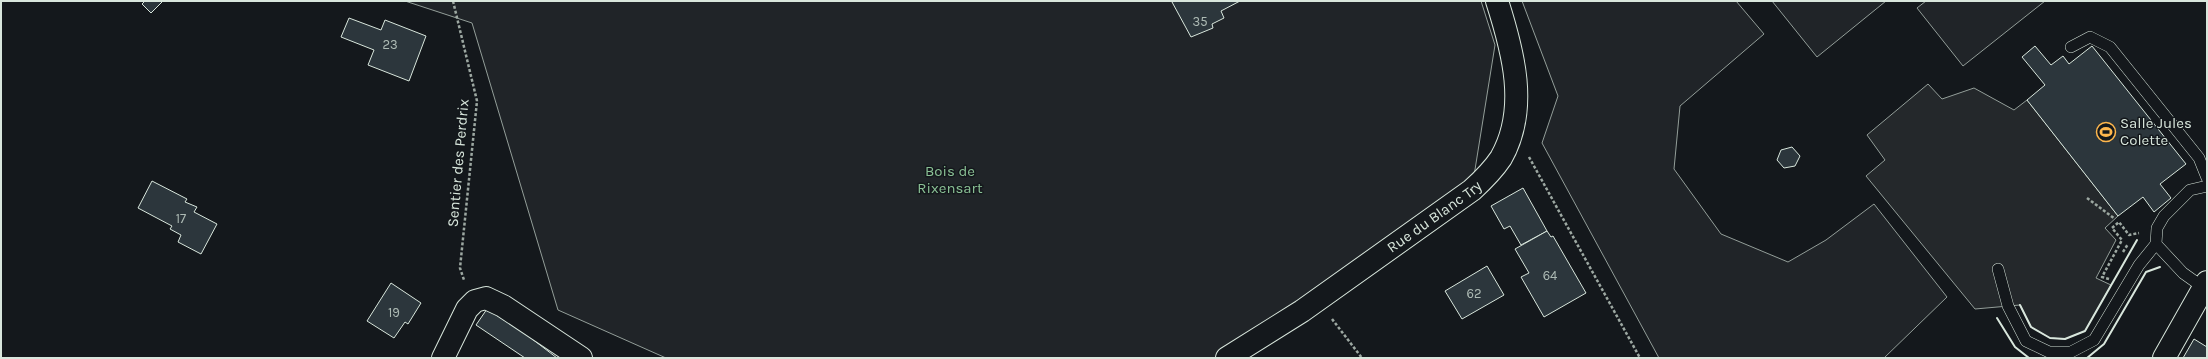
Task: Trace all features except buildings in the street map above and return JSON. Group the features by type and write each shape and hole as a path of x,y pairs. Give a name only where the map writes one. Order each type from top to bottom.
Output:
{"street":[{"name":"Rue du Blanc Try","path":"1227,358 1317,300 1472,190 1492,171 1501,158 1515,126 1517,95 1510,50 1497,1"},
{"path":"2164,358 2205,285"},
{"path":"443,358 467,309 472,303 481,298 490,299 532,325 580,358"}],"lane":[{"path":"2071,47 2090,37 2110,47 2200,158 2207,178"},
{"path":"1998,269 2008,306 2026,341 2049,352 2071,352 2094,340 2139,265 2156,244 2157,228 2164,216 2190,190 2207,186"},
{"path":"2156,244 2183,273 2205,285"}],"path":[{"name":"Sentier des Perdrix","path":"453,1 477,101 460,268 472,303"},
{"path":"1527,150 1528,156 1640,358"},
{"path":"2087,198 2115,219"},
{"path":"2111,274 2108,280 2102,276 2122,240 2112,228 2119,222 2129,235 2157,228"},
{"path":"2121,256 2128,244"},
{"path":"1317,300 1362,358"}],"green space":[{"name":"Bois de Rixensart","path":"405,1 1481,1 1495,45 1473,182 1224,358 666,358 558,310 472,23"},
{"path":"1522,1 1736,1 1764,34 1680,106 1674,169 1721,234 1788,262 1826,240 1874,204 1947,297 1884,358 1659,358 1542,143 1558,96"},
{"path":"1772,1 1886,1 1817,57"},
{"path":"1926,1 2045,1 1963,66 1917,8"}],"shaded area":[{"path":"1928,84 1942,99 1974,88 2014,110 2027,100 2118,216 2105,228 2116,240 2096,278 2111,285 2085,331 2065,339 2050,338 2031,327 2020,305 1975,309 1866,176 1885,160 1867,135"}],"wall":[{"path":"2020,305 2031,327 2050,338 2065,339 2085,331 2137,240"},
{"path":"2087,358 2104,344 2146,272 2160,267"},
{"path":"1997,318 2015,347 2029,358"}],"place":[{"name":"Salle Jules Colette","path":"2106,132"}]}
